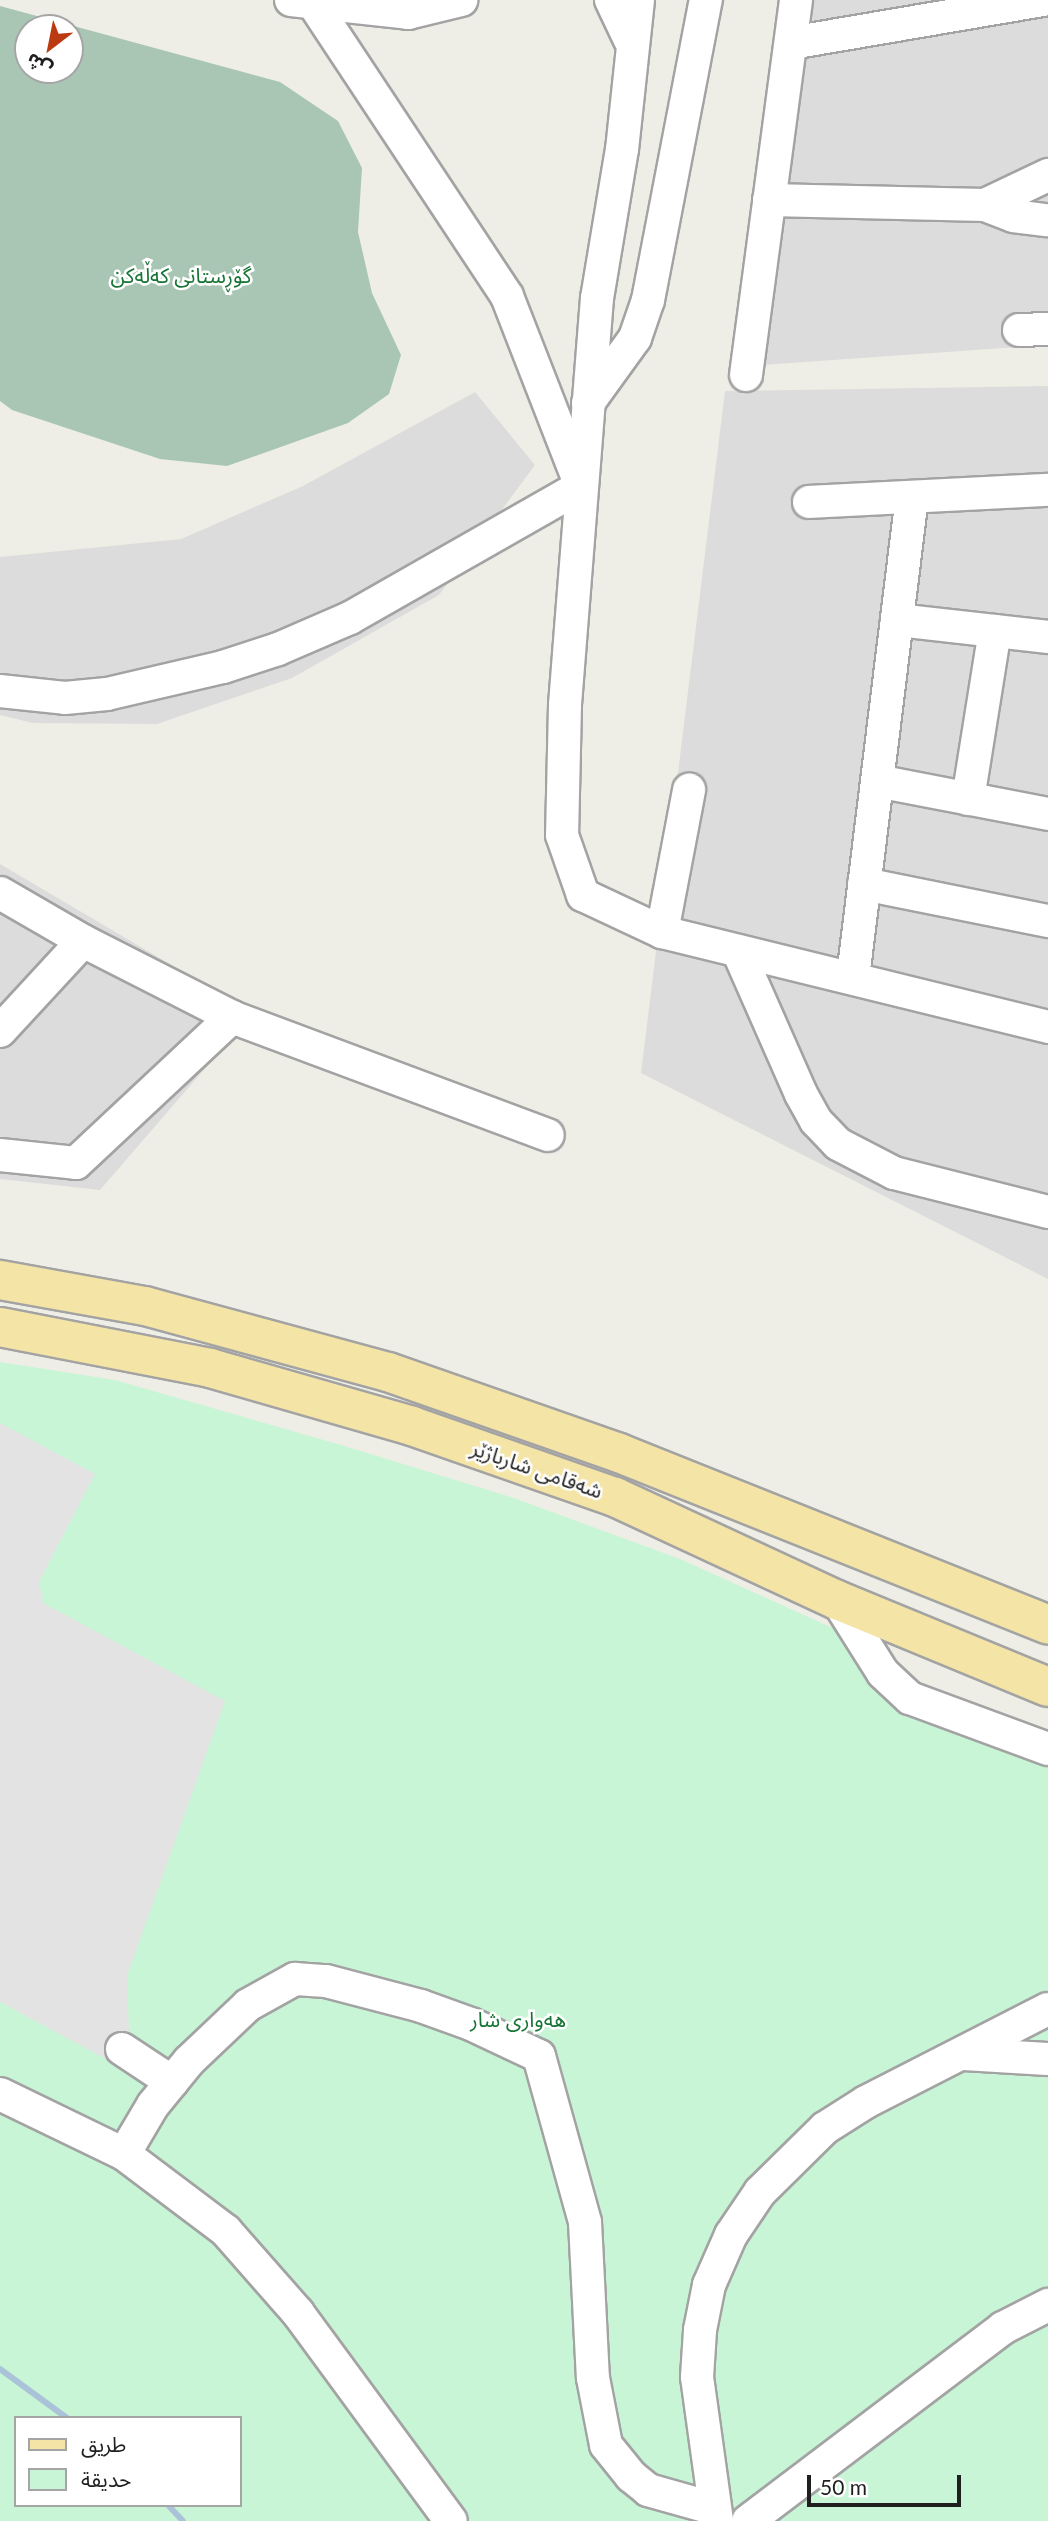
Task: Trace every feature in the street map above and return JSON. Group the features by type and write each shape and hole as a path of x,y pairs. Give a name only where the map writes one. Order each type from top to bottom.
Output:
{"main road":[{"name":"شەقامی شارباژێر","path":"0,1280 145,1306 388,1372 619,1453 1048,1625"},
{"name":"شەقامی شارباژێر","path":"0,1327 210,1368 448,1438 615,1497 837,1600 1048,1687"},
{"path":"448,1438 461,1397"}],"street":[{"path":"302,1 408,13 461,0"},
{"path":"611,0 630,40"},
{"path":"638,0 630,40 622,149 597,298 565,705 562,835 583,895 662,932 853,976 1048,1027 1048,1021"},
{"path":"588,404 614,373 635,338 648,300 708,0 729,0"},
{"path":"746,375 796,0"},
{"path":"791,43 974,7 1042,0"},
{"path":"302,1 507,296 581,486"},
{"path":"769,200 985,205 1038,219 1037,180 985,205"},
{"path":"0,691 65,698 107,694 223,667 278,649 350,618 581,486"},
{"path":"809,502 1048,490"},
{"path":"853,976 912,498"},
{"path":"897,620 1048,637"},
{"path":"968,799 995,631"},
{"path":"877,781 1048,814"},
{"path":"662,932 689,790"},
{"path":"864,884 1048,921"},
{"path":"0,892 83,941 232,1017 548,1135"},
{"path":"0,1031 83,941"},
{"path":"738,951 801,1094 816,1121 838,1144 894,1173 1048,1212"},
{"path":"0,1155 76,1163 232,1017"},
{"path":"837,1600 883,1673 911,1698 1048,1749"},
{"path":"124,2154 138,2127 172,2082 248,2005 295,1979 326,1981 421,2006 471,2024 539,2056 585,2222 593,2378 607,2445 631,2476 648,2490 714,2515 697,2377 699,2330 709,2285 731,2235 760,2192 824,2128 1048,2008"},
{"path":"122,2049 172,2082"},
{"path":"961,2054 1048,2059"},
{"path":"0,2094 124,2154 199,2207 271,2280 451,2521"},
{"path":"748,2521 1003,2329 1048,2305"}],"shaded area":[{"path":"809,0 1048,0 1048,345 732,367"},
{"path":"1048,386 1048,1279 641,1073 725,391"},
{"path":"475,392 535,465 439,595 292,678 157,724 33,723 0,715 0,557 181,539 303,486"},
{"path":"0,864 253,1013 100,1190 0,1179"},
{"path":"0,1423 95,1474 39,1582 43,1603 225,1701 127,1976 129,2032 115,2064 0,2002"}],"green space":[{"name":"گۆڕستانی کەڵەکن","path":"0,6 29,14 14,14 14,84 84,84 84,29 280,82 338,121 362,168 358,232 372,293 401,355 389,394 348,423 227,466 160,459 12,410 0,401"},
{"name":"هەواری شار","path":"0,1362 115,1380 341,1445 511,1497 680,1559 835,1629 868,1679 887,1698 1048,1761 1048,2521 0,2521"}],"waterway":[{"path":"0,2369 64,2416"},
{"path":"170,2507 183,2521"}]}
